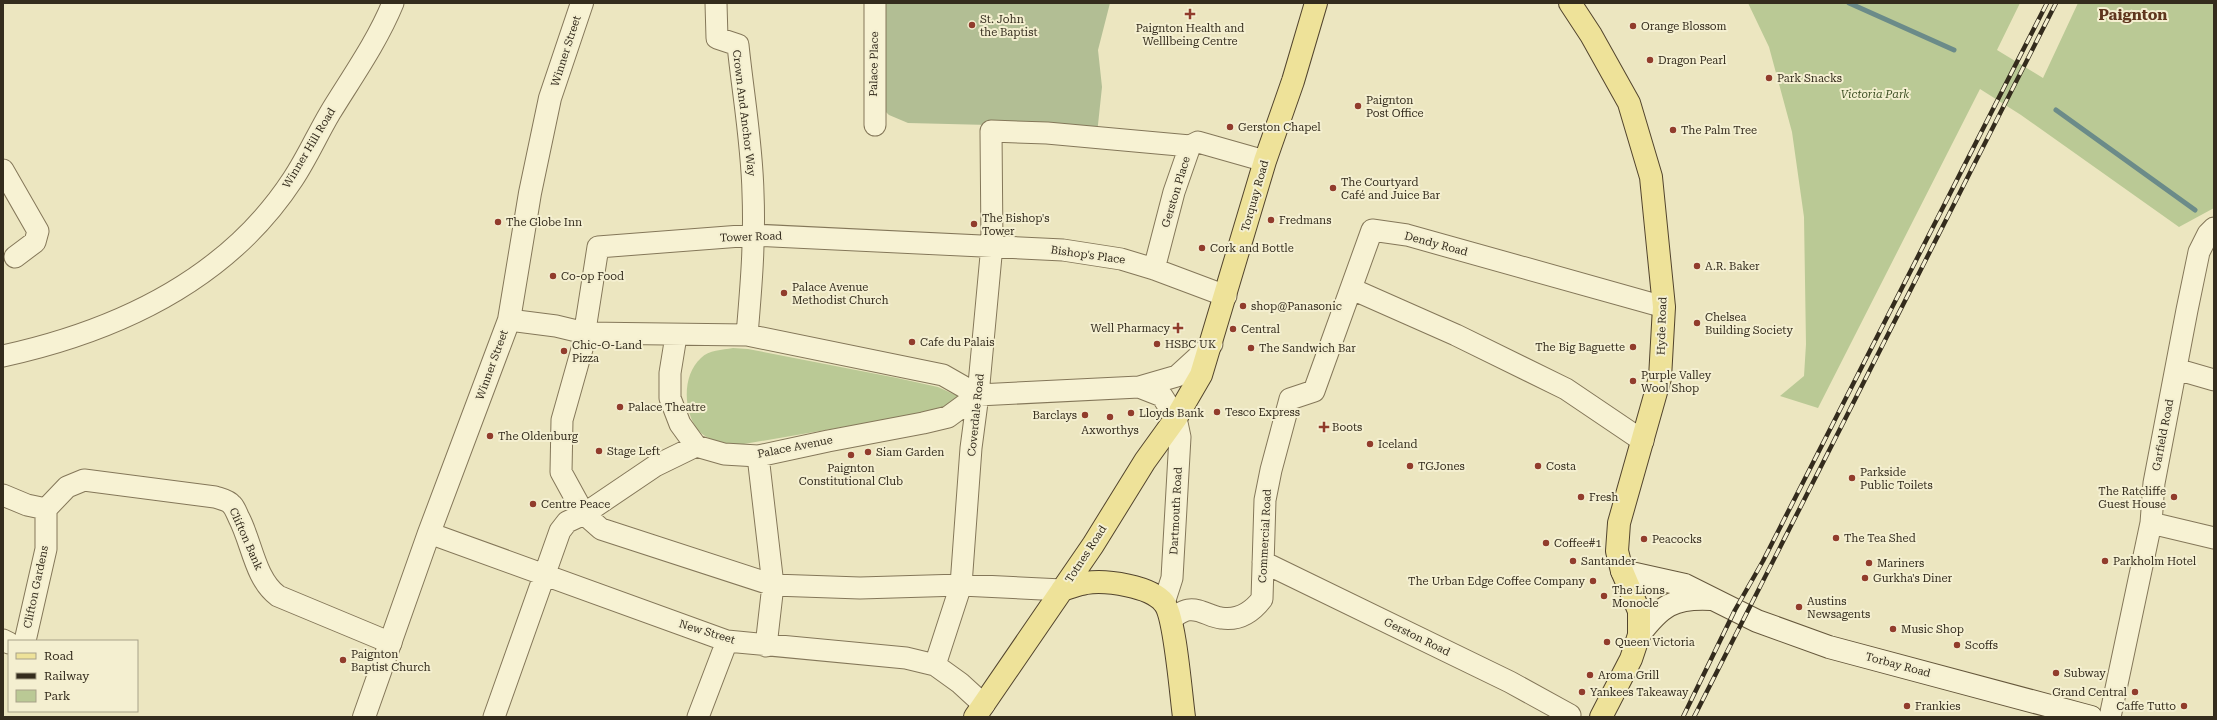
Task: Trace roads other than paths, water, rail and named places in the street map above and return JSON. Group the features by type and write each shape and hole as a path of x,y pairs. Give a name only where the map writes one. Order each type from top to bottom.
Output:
{"main road":[{"name":"Torquay Road","path":"1194,389 1212,344 1265,161 1293,81 1316,3"},
{"name":"Hyde Road","path":"1570,3 1591,35 1629,103 1652,177 1664,307 1660,378 1619,523 1617,551 1622,571 1639,611 1639,635 1631,659 1601,717"},
{"name":"Totnes Road","path":"980,711 1093,545 1145,461 1176,418 1194,389"},
{"path":"1093,545 1092,558 1097,568 1110,583"},
{"path":"1062,590 1086,583 1110,583 1139,588 1153,594 1168,610"},
{"name":"Dartmouth Road","path":"1168,610 1184,717"}],"street":[{"name":"Winner Hill Road","path":"3,356 33,350 124,318 186,285 210,269 251,231 293,179 369,49 393,3"},
{"name":"Winner Street","path":"367,716 429,533 509,320 530,192 550,98 582,3"},
{"name":"Crown And Anchor Way","path":"716,3 717,38 738,45 748,135 753,191 754,235 747,336"},
{"name":"Palace Place","path":"875,3 875,124"},
{"name":"Coverdale Road","path":"935,665 961,585 971,448 978,395 992,245 991,131 1047,133 1190,146"},
{"name":"Gerston Place","path":"1154,268 1174,192 1190,146 1198,142 1265,161"},
{"path":"3,170 38,231 35,242 15,257"},
{"name":"Garfield Road","path":"2110,717 2150,522 2154,483 2199,252 2208,234 2214,228"},
{"name":"Dendy Road","path":"1314,391 1372,230 1407,235 1664,307"},
{"name":"Tower Road","path":"585,333 598,248 754,235 992,245"},
{"name":"Bishop's Place","path":"992,245 1078,252 1121,259 1154,268 1226,296"},
{"path":"1352,289 1456,335 1566,389 1643,441"},
{"path":"509,320 556,326 585,333 676,336 747,336 943,375 978,395 1139,387 1177,376 1212,344"},
{"path":"585,333 562,420 561,472 584,514 601,529 773,584 860,588 961,585 1062,590"},
{"path":"494,717 543,575 560,531 567,522 584,514 655,466 696,446 680,424 670,398 670,374 676,336"},
{"path":"2176,369 2214,380"},
{"path":"1139,387 1162,396 1176,418"},
{"name":"Commercial Road","path":"1168,610 1204,611 1221,618 1239,617 1252,611 1262,599 1265,500 1271,470 1290,399 1314,391"},
{"name":"Palace Avenue","path":"696,446 724,454 758,456 948,417 978,395"},
{"name":"Dartmouth Road","path":"1168,610 1172,578 1180,437 1176,418"},
{"path":"758,456 773,584 766,646"},
{"name":"Clifton Bank","path":"46,509 67,487 84,480 215,497 226,501 232,505 241,522 264,580 271,590 278,596 391,643"},
{"path":"3,495 27,505 46,509"},
{"name":"Clifton Gardens","path":"25,640 46,549 46,509"},
{"path":"2150,522 2214,538"},
{"name":"New Street","path":"429,533 727,641 766,646 906,658 935,665 960,683 980,711"},
{"name":"Gerston Road","path":"1263,562 1510,682 1570,715"},
{"name":"Torbay Road","path":"1622,571 1685,585 1773,628 1829,647 2090,717"},
{"name":"Torbay Road","path":"1639,635 1653,617 1669,604 1685,600 1711,599"},
{"path":"698,717 727,641"}],"waterway":[{"path":"1849,3 1954,50"},
{"path":"2056,110 2195,210"}],"railway":[{"path":"1683,717 1735,610 1763,561 2047,3"},
{"path":"1694,717 2056,3"}],"place":[{"name":"Paignton Health and Welllbeing Centre","path":"1190,14"},
{"name":"St. John the Baptist","path":"972,25"},
{"name":"Orange Blossom","path":"1633,26"},
{"name":"Dragon Pearl","path":"1650,60"},
{"name":"Park Snacks","path":"1769,78"},
{"name":"Paignton Post Office","path":"1358,106"},
{"name":"Gerston Chapel","path":"1230,127"},
{"name":"The Palm Tree","path":"1673,130"},
{"name":"The Courtyard Café and Juice Bar","path":"1333,188"},
{"name":"Fredmans","path":"1271,220"},
{"name":"The Globe Inn","path":"498,222"},
{"name":"The Bishop's Tower","path":"974,224"},
{"name":"Cork and Bottle","path":"1202,248"},
{"name":"A.R. Baker","path":"1697,266"},
{"name":"Co-op Food","path":"553,276"},
{"name":"Palace Avenue Methodist Church","path":"784,293"},
{"name":"shop@Panasonic","path":"1243,306"},
{"name":"Chelsea Building Society","path":"1697,323"},
{"name":"Well Pharmacy","path":"1178,328"},
{"name":"Central","path":"1233,329"},
{"name":"Cafe du Palais","path":"912,342"},
{"name":"HSBC UK","path":"1157,344"},
{"name":"The Big Baguette","path":"1633,347"},
{"name":"The Sandwich Bar","path":"1251,348"},
{"name":"Chic-O-Land Pizza","path":"564,351"},
{"name":"Purple Valley Wool Shop","path":"1633,381"},
{"name":"Palace Theatre","path":"620,407"},
{"name":"Tesco Express","path":"1217,412"},
{"name":"Lloyds Bank","path":"1131,413"},
{"name":"Barclays","path":"1085,415"},
{"name":"Axworthys","path":"1110,417"},
{"name":"Boots","path":"1324,427"},
{"name":"The Oldenburg","path":"490,436"},
{"name":"Iceland","path":"1370,444"},
{"name":"Stage Left","path":"599,451"},
{"name":"Siam Garden","path":"868,452"},
{"name":"Paignton Constitutional Club","path":"851,455"},
{"name":"TGJones","path":"1410,466"},
{"name":"Costa","path":"1538,466"},
{"name":"Parkside Public Toilets","path":"1852,478"},
{"name":"Fresh","path":"1581,497"},
{"name":"The Ratcliffe Guest House","path":"2174,497"},
{"name":"Centre Peace","path":"533,504"},
{"name":"The Tea Shed","path":"1836,538"},
{"name":"Peacocks","path":"1644,539"},
{"name":"Coffee#1","path":"1546,543"},
{"name":"Santander","path":"1573,561"},
{"name":"Parkholm Hotel","path":"2105,561"},
{"name":"Mariners","path":"1869,563"},
{"name":"Gurkha's Diner","path":"1865,578"},
{"name":"The Urban Edge Coffee Company","path":"1593,581"},
{"name":"The Lions Monocle","path":"1604,596"},
{"name":"Austins Newsagents","path":"1799,607"},
{"name":"Music Shop","path":"1893,629"},
{"name":"Queen Victoria","path":"1607,642"},
{"name":"Scoffs","path":"1957,645"},
{"name":"Paignton Baptist Church","path":"343,660"},
{"name":"Subway","path":"2056,673"},
{"name":"Aroma Grill","path":"1590,675"},
{"name":"Yankees Takeaway","path":"1582,692"},
{"name":"Grand Central","path":"2135,692"},
{"name":"Frankies","path":"1907,706"},
{"name":"Caffe Tutto","path":"2184,706"}],"district":[{"name":"Paignton","path":"2133,15"}],"park label":[{"name":"Victoria Park","path":"1875,94"}]}
